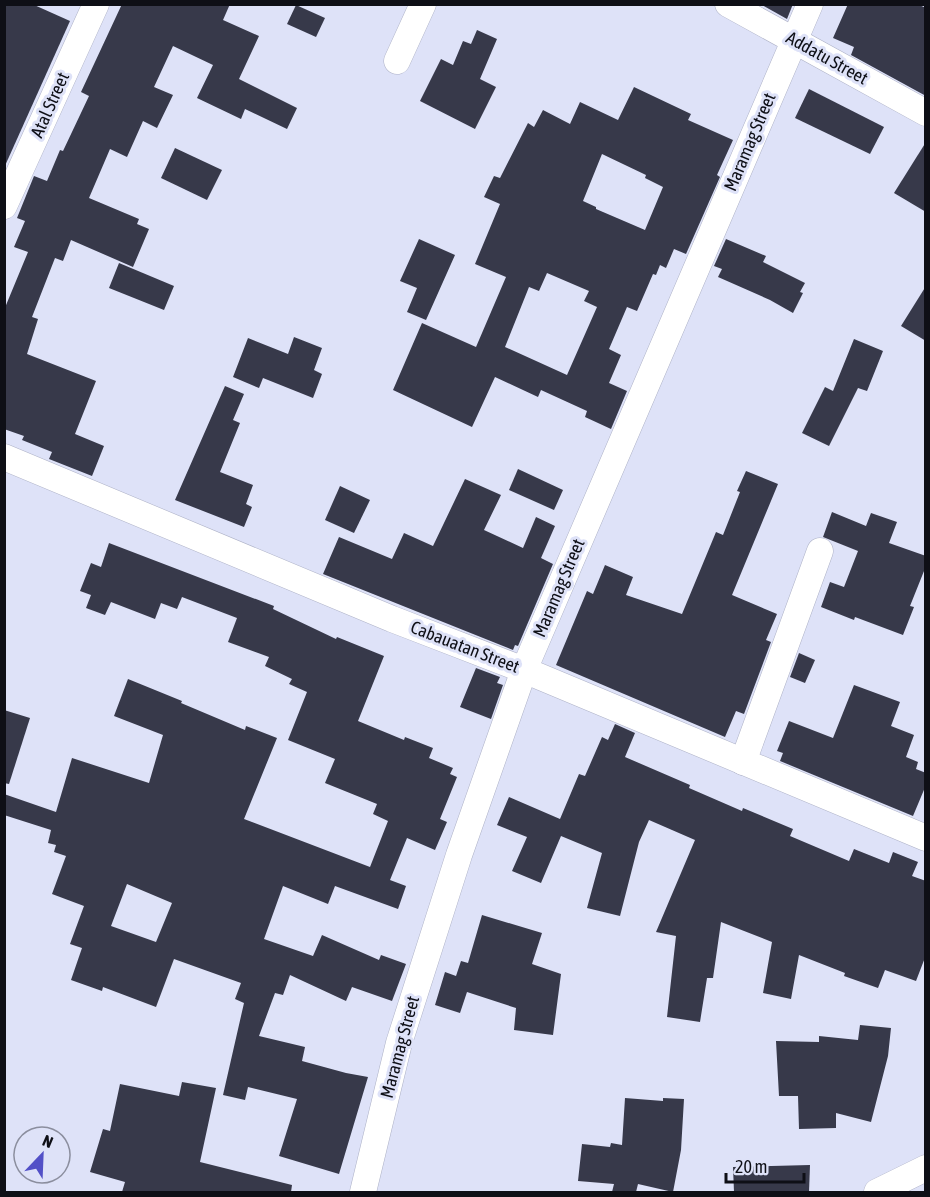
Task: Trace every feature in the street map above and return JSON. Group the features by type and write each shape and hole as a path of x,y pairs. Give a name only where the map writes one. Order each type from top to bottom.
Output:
{"street":[{"name":"Atal Street","path":"4,206 96,4"},
{"path":"397,61 423,4"},
{"name":"Addatu Street","path":"728,4 926,113"},
{"name":"Maramag Street","path":"363,1192 399,1043 459,855 524,670 810,4"},
{"name":"Cabauatan Street","path":"4,458 392,619 524,670 926,838"},
{"path":"743,762 820,551"},
{"path":"878,1192 926,1168"}],"building":[{"path":"4,4 32,4 70,21 4,168"},
{"path":"122,4 230,4 223,20 259,36 239,79 297,108 287,129 245,109 241,119 197,98 213,65 173,46 154,87 173,95 157,128 143,121 127,157 110,149 89,198 139,219 137,224 149,229 133,267 71,240 63,261 55,258 32,317 38,319 27,354 96,381 75,434 104,446 92,476 49,459 52,452 22,440 24,436 4,429 4,310 28,252 14,247 25,221 17,218 34,176 47,181 60,150 63,151 89,96 81,92"},
{"path":"760,4 793,4 787,19"},
{"path":"848,4 917,4 926,8 926,96 851,55 854,47 833,38"},
{"path":"296,5 325,18 316,37 287,24"},
{"path":"477,30 497,39 480,79 496,87 475,129 420,101 441,59 453,65 463,41 471,44"},
{"path":"634,87 691,114 688,120 733,140 717,175 720,177 686,254 674,249 666,268 660,265 656,275 653,274 637,311 627,307 609,349 621,355 609,383 627,391 611,429 585,417 587,411 541,390 538,397 495,377 472,427 393,390 422,323 476,347 506,277 475,264 500,204 484,197 494,176 500,178 528,123 534,127 543,110 570,124 580,102 618,120","holes":["602,154 646,175 645,178 663,187 645,230 583,201","547,273 589,291 584,301 597,307 567,375 505,347 529,287 539,291"]},
{"path":"809,89 884,127 870,154 795,118"},
{"path":"926,142 926,212 894,193"},
{"path":"175,148 222,170 207,200 161,178"},
{"path":"419,239 455,255 426,320 407,312 417,288 400,281"},
{"path":"726,239 766,256 763,262 805,283 800,292 803,293 793,313 718,277 722,269 714,266"},
{"path":"119,263 174,286 164,310 109,288"},
{"path":"926,286 926,341 901,326"},
{"path":"294,337 322,348 314,370 322,374 313,398 263,378 259,388 233,377 248,338 288,354"},
{"path":"854,339 883,351 867,391 858,388 829,446 802,433 825,387 833,391"},
{"path":"225,386 244,394 233,420 240,423 220,472 253,485 246,504 252,507 244,527 175,500"},
{"path":"518,469 563,490 554,510 509,490"},
{"path":"746,471 778,484 732,595 777,614 766,640 771,642 744,714 736,711 725,737 556,665 587,591 593,594 605,565 633,577 626,595 682,614 716,532 723,535"},
{"path":"465,479 501,495 484,530 523,548 536,517 555,526 541,558 553,564 518,646 515,645 513,650 323,574 339,537 392,559 404,533 433,546"},
{"path":"340,486 370,500 354,533 325,520"},
{"path":"832,512 866,526 871,513 897,522 889,543 926,556 926,566 910,606 914,607 903,635 821,607 830,582 844,587 858,551 823,537"},
{"path":"109,543 274,606 273,609 336,639 337,637 384,656 358,721 404,740 405,737 433,748 429,758 453,768 450,774 457,777 440,819 447,822 435,850 407,838 390,880 406,886 398,909 335,886 328,904 283,886 264,939 313,956 322,935 379,960 381,955 406,964 392,1001 352,987 346,1001 290,975 283,995 275,993 259,1036 305,1047 302,1061 368,1077 339,1174 279,1156 297,1099 248,1087 245,1100 223,1095 244,1003 235,999 241,983 174,959 156,1007 103,987 102,991 71,980 82,948 70,944 84,906 52,894 66,856 54,852 56,845 48,843 51,830 4,815 4,794 56,812 72,758 149,783 163,735 114,716 128,679 245,730 246,726 277,738 244,819 370,867 388,821 373,814 377,804 325,783 335,759 288,740 307,692 289,684 292,679 265,666 269,657 228,642 237,618 182,597 177,609 161,603 155,619 111,602 105,615 86,608 91,595 80,591 91,563 101,567","holes":["127,884 172,903 156,942 111,926"]},
{"path":"799,653 815,660 805,683 790,677"},
{"path":"476,668 500,677 497,683 503,685 491,719 460,707"},
{"path":"854,685 900,702 891,726 914,735 906,757 918,762 916,769 926,773 926,785 913,816 780,761 783,753 777,751 789,721 833,738"},
{"path":"4,710 30,718 9,784 4,783"},
{"path":"615,724 635,733 625,757 690,785 689,788 742,811 743,808 793,829 790,836 849,861 854,849 889,863 893,852 918,862 912,876 926,881 926,955 916,981 885,970 878,988 844,976 845,973 799,955 791,999 763,993 772,942 721,922 713,978 707,978 700,1022 667,1017 676,936 656,932 695,840 649,820 639,842 620,916 587,908 602,853 561,836 541,883 512,871 527,837 497,825 509,797 560,819 579,774 585,776 602,737 608,740"},
{"path":"482,915 542,933 532,964 561,974 553,1035 514,1030 516,1008 467,992 460,1013 435,1005 445,972 456,976 461,961 468,963"},
{"path":"860,1025 891,1028 888,1056 871,1122 836,1113 836,1128 799,1129 798,1096 779,1096 776,1041 819,1042 819,1036 858,1040"},
{"path":"182,1082 216,1088 200,1162 292,1185 291,1192 122,1192 125,1182 90,1172 103,1129 110,1131 120,1084 179,1096"},
{"path":"625,1098 663,1101 663,1098 684,1099 681,1150 673,1192 638,1184 636,1192 612,1192 614,1184 578,1181 582,1144 610,1147 611,1143 622,1145"},
{"path":"810,1165 809,1192 734,1192 733,1167"}]}
